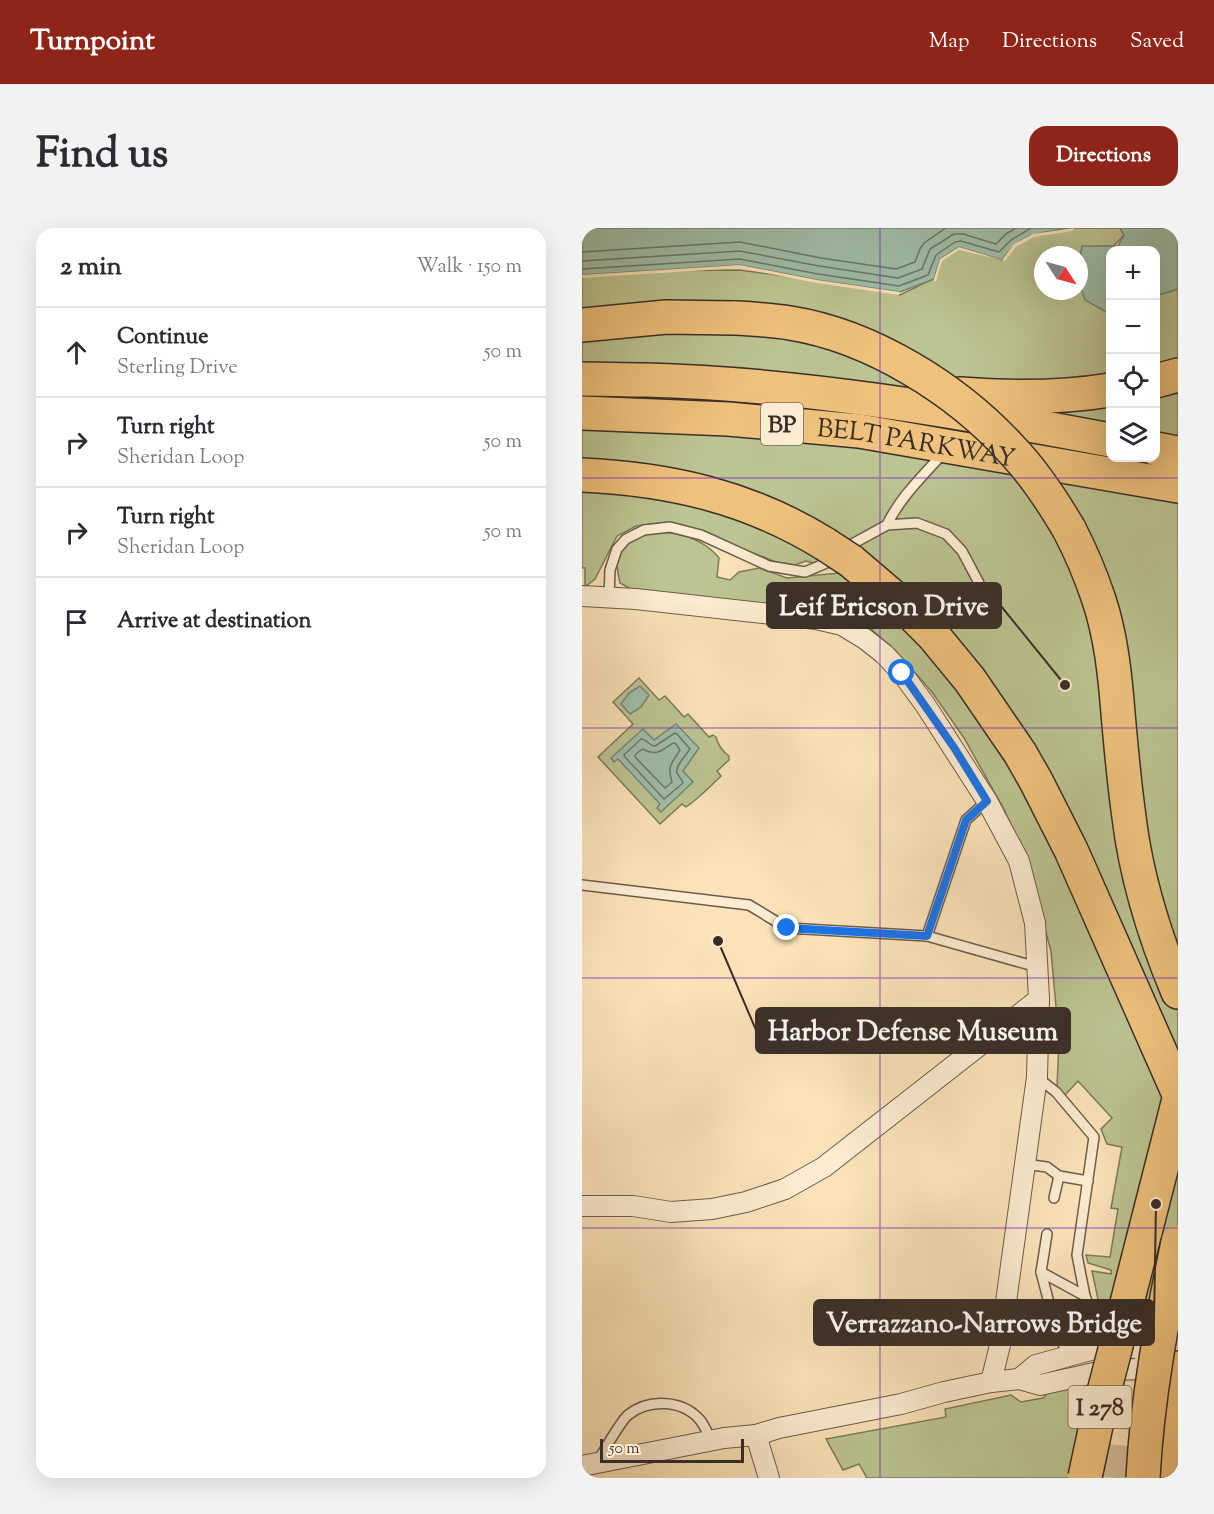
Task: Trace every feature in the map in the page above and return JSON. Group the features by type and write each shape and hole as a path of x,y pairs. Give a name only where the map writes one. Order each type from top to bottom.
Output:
{"highway":[{"path":"582,325 666,317 735,318 792,324 832,334 880,353 944,390 989,427 1014,452 1048,495 1069,530 1100,602 1113,666 1132,841 1146,901 1178,992"},
{"path":"1160,380 1178,375"},
{"name":"BELT PARKWAY","path":"582,379 749,385 863,398 996,418 1106,439"},
{"path":"749,385 866,387 969,395 1036,397 1106,390"},
{"name":"BELT PARKWAY","path":"582,413 728,419 859,430 1178,486"},
{"path":"965,448 1178,508"},
{"path":"1160,449 1178,453"},
{"path":"582,475 629,478 684,487 748,506 780,520 838,553 905,607 970,680 1016,747 1036,781 1071,850 1178,1092"},
{"name":"I 278","path":"1085,1478 1111,1342 1178,1103"},
{"name":"I 278","path":"1143,1478 1150,1398 1178,1242"},
{"path":"1101,1478 1111,1342"},
{"path":"1171,1478 1173,1359"}],"street":[{"path":"582,596 636,599 816,619 842,625 878,649 902,673 950,741 987,801 1019,861 1035,923 1039,999 1037,1077 1000,1346 992,1382"},
{"path":"582,1206 633,1206 671,1212 712,1209 746,1202 785,1189 824,1167 1039,999"},
{"path":"1019,1379 1036,1365 1111,1342 1173,1359"},
{"path":"589,1464 756,1435 992,1382 1019,1379 1041,1385 1103,1371 1136,1369 1173,1359"},
{"path":"756,1435 769,1478"}],"lane":[{"path":"887,525 901,500 965,448"},
{"path":"609,597 610,570 617,549 626,539 644,530 670,527 701,535 769,566 804,572 824,564 847,545 887,525 917,523 946,534 962,551 979,583"},
{"path":"927,936 966,820 987,801"},
{"path":"582,885 749,905 787,928 927,936 1037,967"},
{"path":"1037,1077 1056,1092 1094,1137 1077,1255 1085,1296 1111,1342"},
{"path":"1024,1164 1047,1167 1059,1176 1088,1181"},
{"path":"1054,1198 1059,1176"},
{"path":"1047,1234 1041,1272 1054,1322 1068,1356"},
{"path":"1041,1272 1085,1296"},
{"path":"589,1464 626,1417 638,1408 664,1402 680,1406 701,1421 711,1441"}],"shaded area":[{"path":"1071,228 1120,228 1124,235 1114,246 1106,246 1106,462 1160,462 1160,291 1169,292 1178,289 1178,1314 1104,1314 1100,1309 1092,1271 1111,1274 1111,1270 1088,1263 1086,1255 1110,1257 1118,1209 1111,1208 1122,1147 1107,1144 1101,1129 1112,1118 1078,1081 1065,1095 1059,1092 1057,1087 1059,1040 1051,951 1032,881 1005,811 964,738 932,692 895,650 864,623 832,611 636,592 620,583 617,563 620,551 637,538 662,532 688,537 710,549 719,558 717,577 730,580 739,572 759,568 787,578 840,573 806,561 795,565 776,562 683,525 668,522 636,526 617,536 595,579 585,587 585,568 582,568 582,276 635,271 739,270 883,290 900,295 933,279 940,259 959,247 1002,260 1014,244 1033,234"},
{"path":"639,678 659,700 665,696 684,717 688,714 709,737 713,735 716,737 721,748 729,756 729,760 717,771 721,776 713,784 686,807 682,804 660,824 598,757 633,724 613,702"},
{"path":"1093,1383 1078,1478 867,1478 859,1464 843,1470 826,1439 946,1417 945,1409 1011,1395 1021,1402 1043,1398 1053,1387"}],"water":[{"path":"582,228 1071,228 1032,235 1016,244 1002,260 959,247 940,259 934,279 900,292 817,280 740,265 582,275"},
{"path":"1120,228 1178,228 1178,289 1160,295 1160,246 1118,246 1124,235"},
{"path":"1088,246 1106,246 1106,312 1085,300 1088,300"},
{"path":"640,686 649,695 641,707 630,714 621,704 629,693"},
{"path":"676,724 699,748 683,771 693,782 661,812 657,808 660,804 618,759 614,762 611,758 643,729 654,740"}],"pier":[{"path":"1074,228 1072,231 1034,237 1016,247 1005,261 959,250 942,261 934,282 940,259 959,247 1002,260 1014,244 1033,234"},
{"path":"740,265 817,280 900,292 899,295 817,283 740,268 582,278 582,275"}],"tunnel":[{"path":"1116,1478 1138,1313"}],"place":[{"name":"Leif Ericson Drive","path":"1065,685"},
{"name":"Harbor Defense Museum","path":"718,941"},
{"name":"Verrazzano-Narrows Bridge","path":"1156,1204"}],"route":[{"path":"787,928 927,936 966,820 987,801 955,749 902,673"}]}
